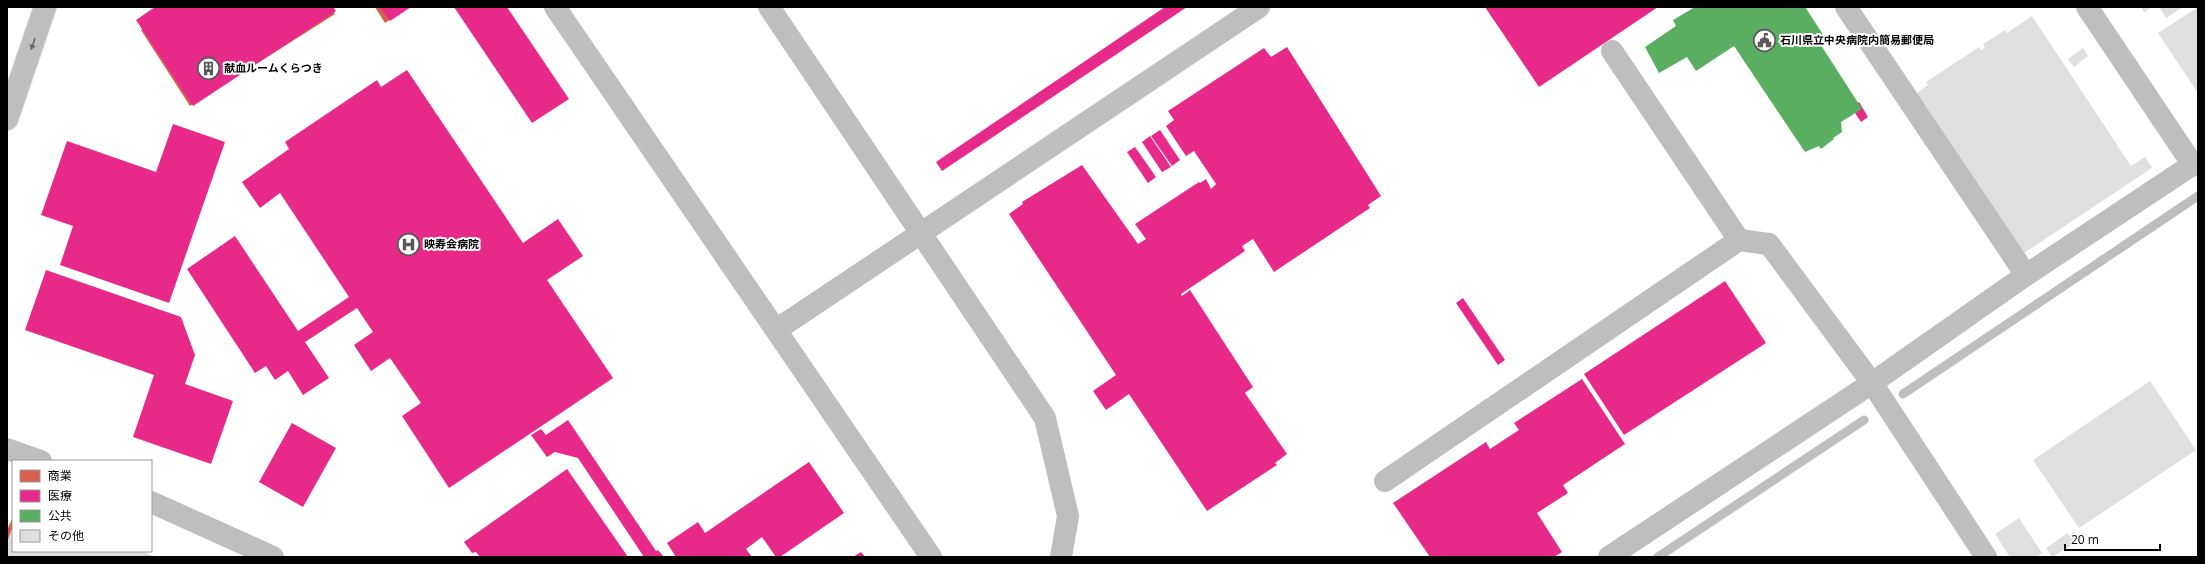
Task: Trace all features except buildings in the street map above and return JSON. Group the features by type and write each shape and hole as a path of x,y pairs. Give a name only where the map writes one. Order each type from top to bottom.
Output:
{"street":[{"path":"7,119 45,7"},
{"path":"555,7 931,557"},
{"path":"769,7 1045,418 1068,516 1061,557"},
{"path":"776,330 1260,7"},
{"path":"1846,7 2026,275"},
{"path":"1609,557 1872,382 2026,275 2195,163 2087,7"},
{"path":"1612,52 1739,240"},
{"path":"1385,481 1739,240 1769,244 1872,382 1986,557"},
{"path":"7,449 38,460"},
{"path":"152,502 249,551 273,557"}],"waterway":[{"path":"1903,394 2198,196"},
{"path":"1658,557 1864,420"}],"place":[{"name":"石川県立中央病院内簡易郵便局","path":"1765,40"},
{"name":"献血ルームくらつき","path":"208,68"},
{"name":"映寿会病院","path":"408,244"}]}
